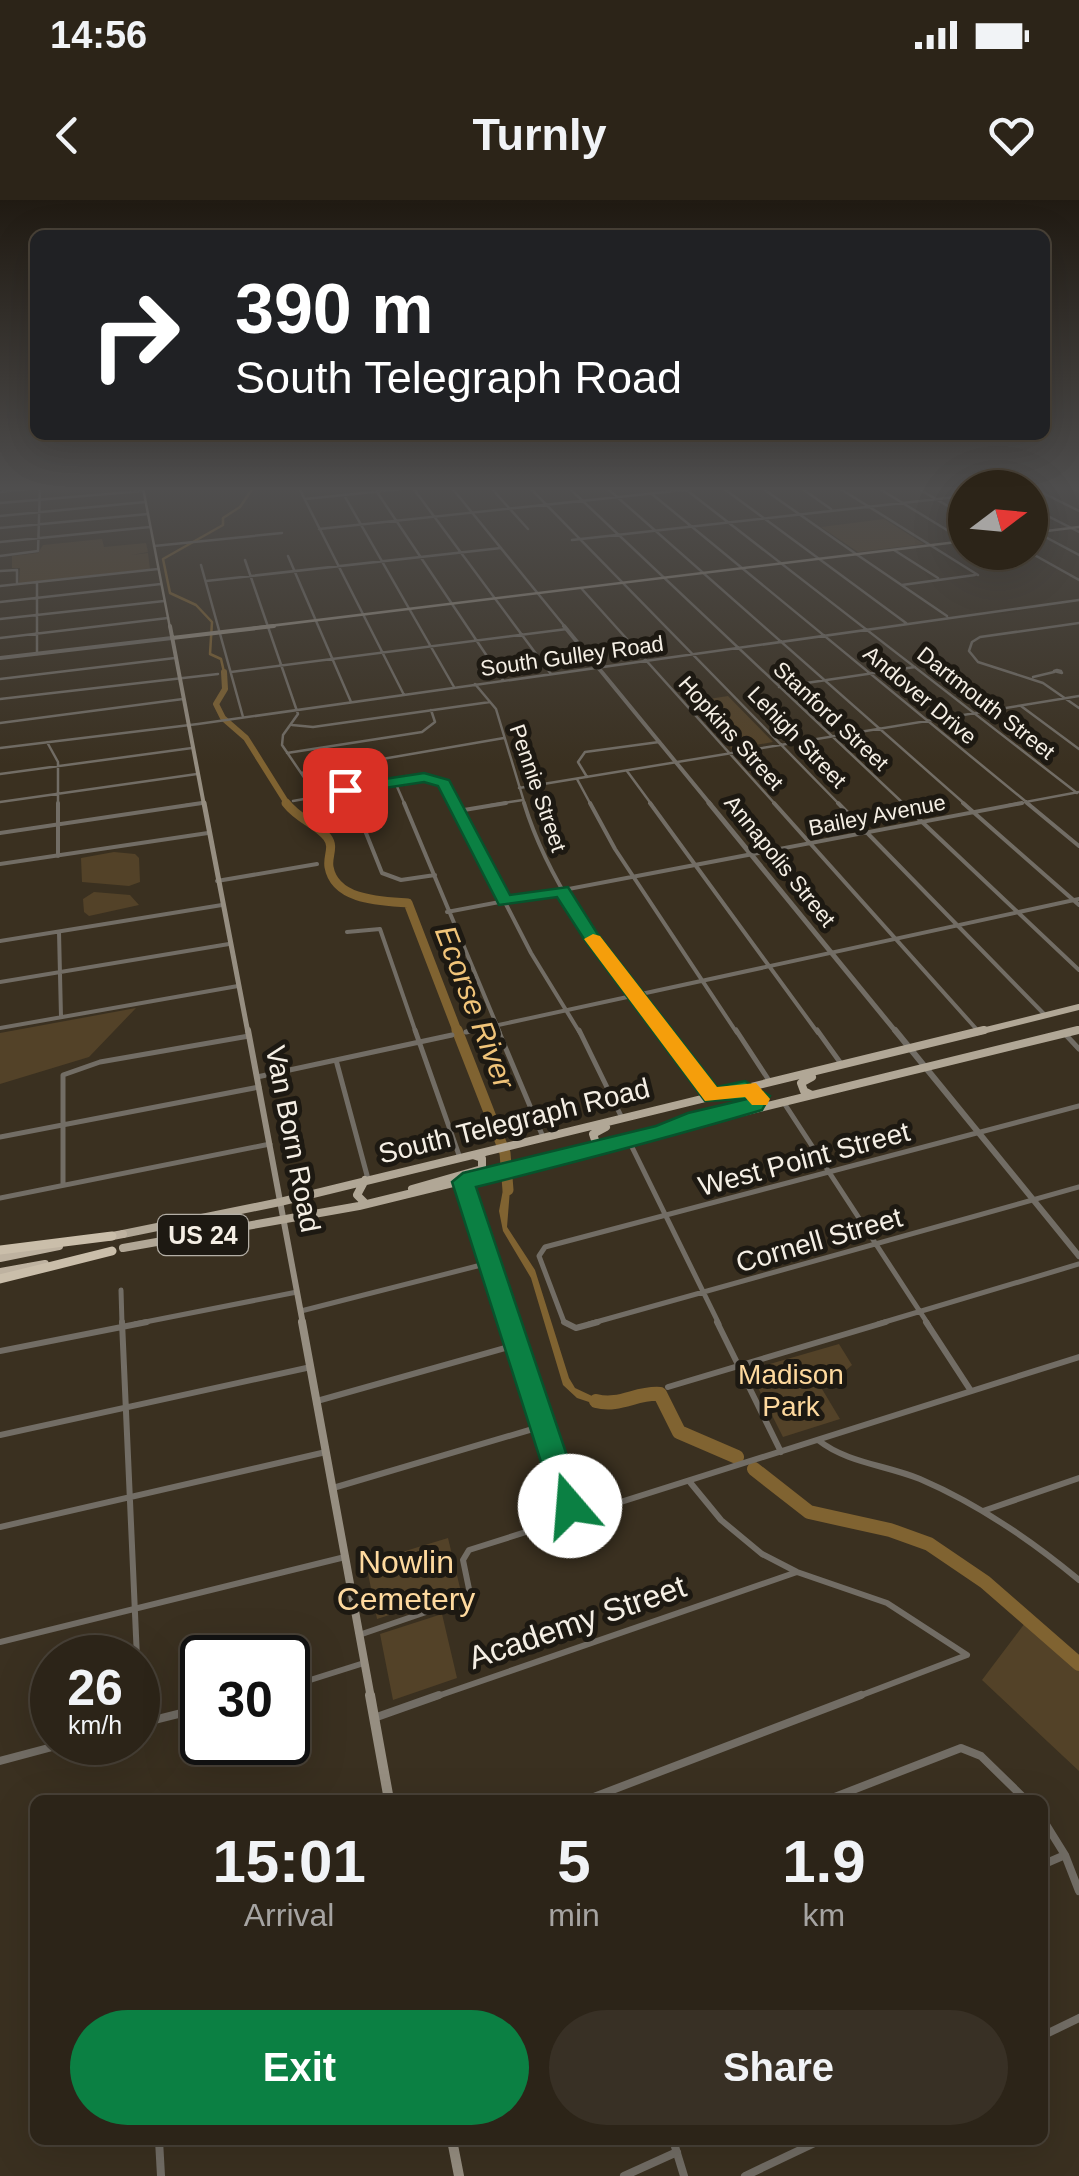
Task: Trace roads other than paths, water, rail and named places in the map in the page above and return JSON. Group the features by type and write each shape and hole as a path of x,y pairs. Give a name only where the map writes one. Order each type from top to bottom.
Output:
{"highway":[{"path":"0,1250 118,1235"},
{"name":"South Telegraph Road","path":"0,1258 118,1235"},
{"path":"0,1276 118,1250"}],"main road":[{"name":"Van Born Road","path":"160,580 312,1367 388,1795"},
{"path":"172,638 645,580"},
{"name":"South Telegraph Road","path":"118,1235 280,1202 1079,1008"},
{"path":"1066,1011 1079,1016"},
{"path":"992,1052 1014,1042 1079,1028"},
{"name":"South Telegraph Road","path":"118,1250 284,1222 463,1182 1079,1028"},
{"path":"816,1095 804,1091 802,1081 892,1053"},
{"path":"662,1133 676,1125 758,1103 758,1094 745,1088"},
{"path":"606,1146 593,1139 595,1131 701,1099"},
{"path":"392,1198 429,1182 482,1169 482,1158 473,1155"},
{"path":"366,1180 357,1195 367,1204"},
{"path":"453,2145 459,2176"}],"street":[{"path":"0,586 54,580"},
{"path":"213,580 206,581 217,632 243,717"},
{"path":"252,580 297,710 298,718 281,738 316,795"},
{"path":"298,580 350,702"},
{"path":"345,580 404,694"},
{"path":"392,580 454,688"},
{"path":"435,580 503,680"},
{"path":"481,580 551,674"},
{"name":"Annapolis Street","path":"527,580 1079,1256"},
{"name":"Lehigh Street","path":"619,580 1046,1015"},
{"name":"Stanford Street","path":"665,580 1079,970"},
{"path":"710,580 1077,901"},
{"name":"Andover Drive","path":"757,580 1079,846"},
{"name":"Dartmouth Street","path":"803,580 1078,793"},
{"path":"848,580 907,624"},
{"path":"893,580 950,618"},
{"path":"900,585 938,580"},
{"path":"37,582 37,654"},
{"path":"0,602 161,584"},
{"name":"Hopkins Street","path":"580,588 979,1032"},
{"name":"South Gulley Road","path":"0,748 227,720 1079,600"},
{"path":"0,619 164,601"},
{"path":"0,638 168,618"},
{"path":"1079,623 972,642 969,653 978,662 1031,678 1079,708"},
{"path":"231,672 567,629"},
{"path":"0,658 172,638"},
{"path":"0,679 175,658"},
{"path":"779,688 915,667"},
{"path":"1031,678 1054,672"},
{"path":"0,700 218,674"},
{"name":"Pennie Street","path":"476,684 490,702 538,843 562,890 712,1096"},
{"path":"519,788 1079,696"},
{"path":"0,723 183,699"},
{"path":"292,725 314,728 490,702"},
{"path":"1019,705 1079,749"},
{"path":"287,753 430,728 435,720 431,710"},
{"path":"300,772 504,738"},
{"path":"46,742 55,752 58,766 58,856"},
{"path":"588,777 578,762 585,752 659,742"},
{"path":"0,774 192,748"},
{"path":"626,770 842,1065"},
{"path":"0,802 197,774"},
{"path":"577,779 634,877 770,1082"},
{"path":"293,802 395,782 438,780 446,786 531,952 568,1009 622,1118"},
{"path":"395,782 543,1137"},
{"path":"349,789 382,873 401,880 434,874"},
{"name":"Bailey Avenue","path":"447,912 1078,793"},
{"path":"458,810 523,800"},
{"path":"0,832 202,803"},
{"path":"0,864 208,833"},
{"path":"218,881 317,864"},
{"path":"466,1032 1077,901"},
{"path":"0,942 222,905"},
{"path":"347,932 378,927 460,1158"},
{"path":"60,932 61,1017"},
{"path":"0,982 230,944"},
{"path":"0,1028 238,986"},
{"path":"1065,1034 1079,1049"},
{"path":"257,1077 452,1035"},
{"path":"63,1185 64,1074 100,1062 249,1036"},
{"path":"336,1060 366,1180"},
{"path":"0,1137 259,1087"},
{"path":"784,1103 971,1391"},
{"name":"West Point Street","path":"569,1328 540,1251 1079,1106"},
{"path":"629,1141 781,1452"},
{"path":"0,1198 270,1144"},
{"path":"463,1182 574,1518"},
{"name":"Cornell Street","path":"569,1328 704,1294 1079,1187"},
{"path":"301,1312 489,1263"},
{"path":"668,1387 1079,1264"},
{"path":"121,1290 135,1635"},
{"path":"0,1351 297,1292"},
{"path":"318,1401 516,1346"},
{"path":"359,1635 464,1599 469,1589 463,1560 469,1550 1079,1357"},
{"path":"0,1435 312,1367"},
{"path":"333,1488 543,1426"},
{"path":"818,1440 828,1449 916,1477 983,1511 1079,1580"},
{"path":"0,1527 326,1452"},
{"path":"983,1511 1079,1478"},
{"path":"599,1795 967,1655 887,1603 797,1572 762,1554 733,1532 689,1481"},
{"path":"0,1642 345,1557"},
{"name":"Academy Street","path":"374,1718 797,1572"},
{"path":"310,1679 364,1662"},
{"path":"840,1795 955,1749 976,1752 1021,1795"},
{"path":"0,1762 30,1754"},
{"path":"1048,1827 1066,1855 1079,1892"},
{"path":"1048,1862 1066,1855"},
{"path":"1048,2033 1079,2018"},
{"path":"159,2145 161,2176"},
{"path":"675,2145 684,2176"},
{"path":"745,2176 811,2145"},
{"path":"624,2176 677,2152"}],"waterway":[{"name":"Ecorse River","path":"167,580 170,593 196,605 212,622 210,654 221,659 224,672"},
{"name":"Ecorse River","path":"224,672 225,689 216,704 223,718 246,738 288,805"},
{"name":"Ecorse River","path":"286,803 327,837 329,867 340,887 361,897 408,903 458,1033"},
{"name":"Ecorse River","path":"457,1030 505,1153 508,1190"},
{"name":"Ecorse River","path":"596,1401 660,1394 679,1432 737,1457"},
{"name":"Ecorse River","path":"754,1469 809,1512 890,1530 929,1544 985,1582 1079,1664"}],"park label":[{"name":"Madison Park","path":"791,1390"},
{"name":"Nowlin Cemetery","path":"406,1580"}]}
